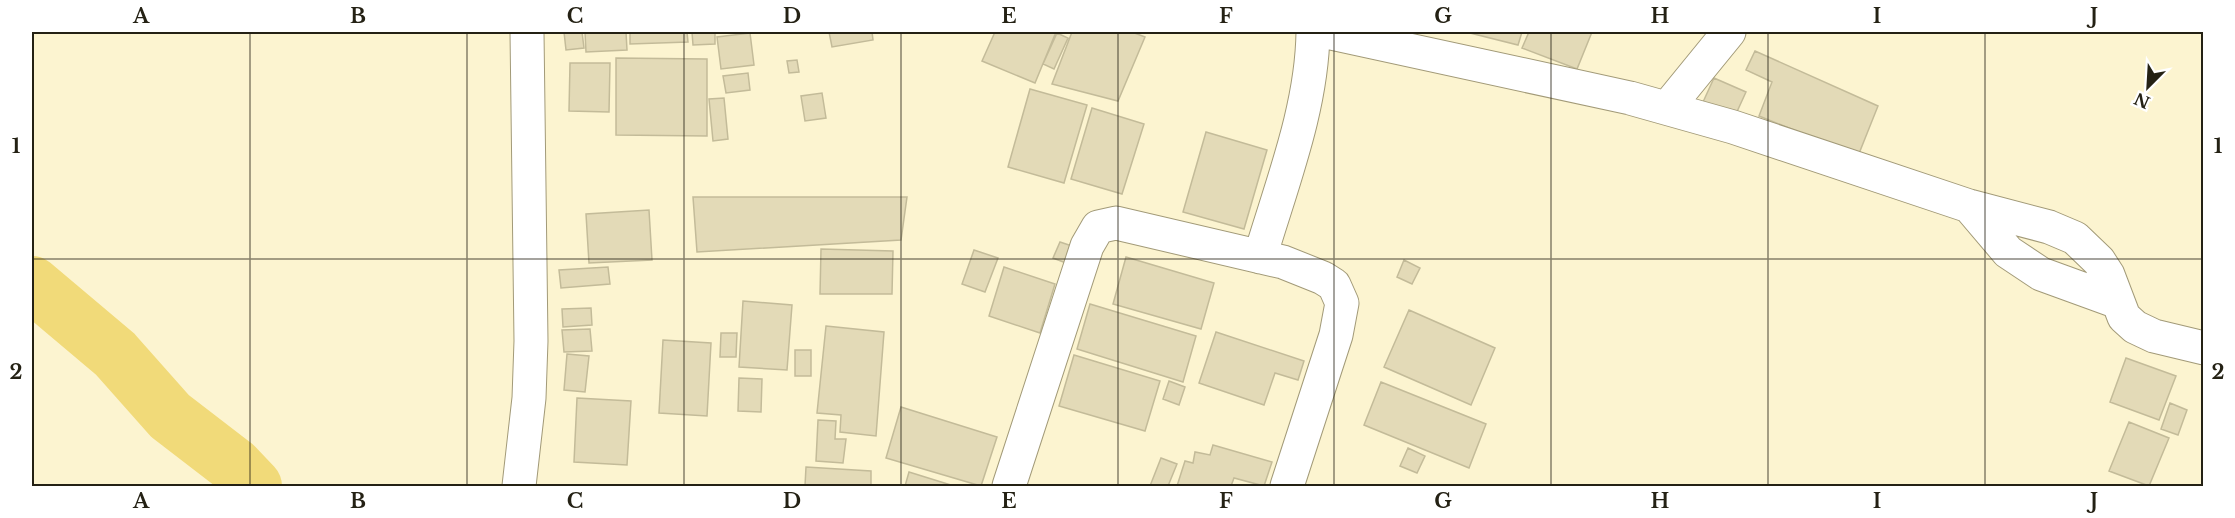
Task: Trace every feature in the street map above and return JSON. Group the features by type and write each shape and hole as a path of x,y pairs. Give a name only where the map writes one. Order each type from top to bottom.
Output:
{"street":[{"path":"519,486 529,398 531,341 527,32"},
{"path":"1260,257 1305,103 1313,64 1313,32"},
{"path":"1326,32 1667,108 1969,206 2049,227 2075,238 2099,261 2108,275 2124,317 2135,327 2154,336 2204,348"},
{"path":"1667,108 1729,32"},
{"path":"1969,206 2008,252 2041,274 2118,302"},
{"path":"1009,486 1087,246 1098,227 1116,223 1283,262 1323,278 1334,285 1341,303 1336,335 1287,486"}],"building":[{"path":"564,32 582,32 584,48 566,50"},
{"path":"585,32 626,32 627,50 586,52"},
{"path":"630,32 687,32 688,42 630,44"},
{"path":"692,32 715,32 715,44 693,45"},
{"path":"829,32 872,32 873,40 832,47"},
{"path":"995,32 1056,32 1035,83 982,61"},
{"path":"1072,32 1132,32 1145,37 1118,101 1052,84"},
{"path":"1466,32 1522,32 1518,45"},
{"path":"1529,32 1592,32 1577,69 1522,48"},
{"path":"750,33 754,65 721,69 717,37"},
{"path":"1057,33 1068,38 1054,69 1043,64"},
{"path":"1755,51 1878,106 1858,156 1759,116 1772,82 1746,70"},
{"path":"616,58 707,59 707,136 616,135"},
{"path":"797,60 799,72 789,73 787,61"},
{"path":"570,63 610,63 609,112 569,111"},
{"path":"748,73 750,90 726,93 723,76"},
{"path":"1714,78 1746,92 1735,116 1703,102"},
{"path":"1030,89 1087,105 1064,183 1008,167"},
{"path":"822,93 826,118 805,121 801,96"},
{"path":"724,98 728,139 713,141 709,99"},
{"path":"1092,108 1144,124 1122,194 1071,179"},
{"path":"1206,132 1267,150 1244,229 1183,212"},
{"path":"693,197 907,197 901,240 697,252"},
{"path":"649,210 652,260 589,263 586,214"},
{"path":"1060,242 1072,246 1066,263 1053,258"},
{"path":"821,249 893,251 892,294 820,294"},
{"path":"974,250 998,258 985,292 962,284"},
{"path":"1126,257 1214,283 1201,329 1113,304"},
{"path":"1404,260 1420,268 1412,284 1397,277"},
{"path":"608,267 610,284 561,288 559,270"},
{"path":"1004,267 1055,284 1040,333 989,316"},
{"path":"743,301 792,305 787,370 739,367"},
{"path":"1090,304 1196,336 1183,382 1077,349"},
{"path":"591,308 592,325 563,327 562,309"},
{"path":"1409,310 1495,348 1471,405 1384,367"},
{"path":"826,326 884,332 876,436 840,432 841,415 817,413"},
{"path":"590,329 592,351 564,352 562,330"},
{"path":"1216,332 1304,361 1298,380 1275,373 1264,405 1199,383"},
{"path":"721,333 737,333 736,357 720,357"},
{"path":"663,340 711,343 707,416 659,413"},
{"path":"795,350 811,350 811,376 795,376"},
{"path":"567,354 589,356 585,392 564,390"},
{"path":"1074,355 1160,381 1145,431 1059,406"},
{"path":"2126,358 2176,376 2159,420 2110,402"},
{"path":"739,378 762,379 761,412 738,411"},
{"path":"1169,381 1185,387 1179,405 1163,399"},
{"path":"1381,382 1486,424 1469,468 1364,425"},
{"path":"577,398 631,401 627,465 574,462"},
{"path":"2170,403 2187,410 2178,435 2161,429"},
{"path":"901,407 997,437 981,486 886,458"},
{"path":"818,420 836,421 835,439 846,439 843,463 816,461"},
{"path":"2129,422 2169,438 2149,486 2109,471"},
{"path":"1213,445 1272,462 1264,486 1234,478 1231,486 1177,486 1185,461 1193,463 1195,452 1210,455"},
{"path":"1408,448 1425,456 1417,473 1400,466"},
{"path":"1161,458 1177,464 1168,486 1150,486"},
{"path":"806,467 871,471 871,486 805,486"},
{"path":"909,472 954,486 905,486"}],"waterway":[{"path":"32,284 115,354 170,416 235,466 254,486"}]}
